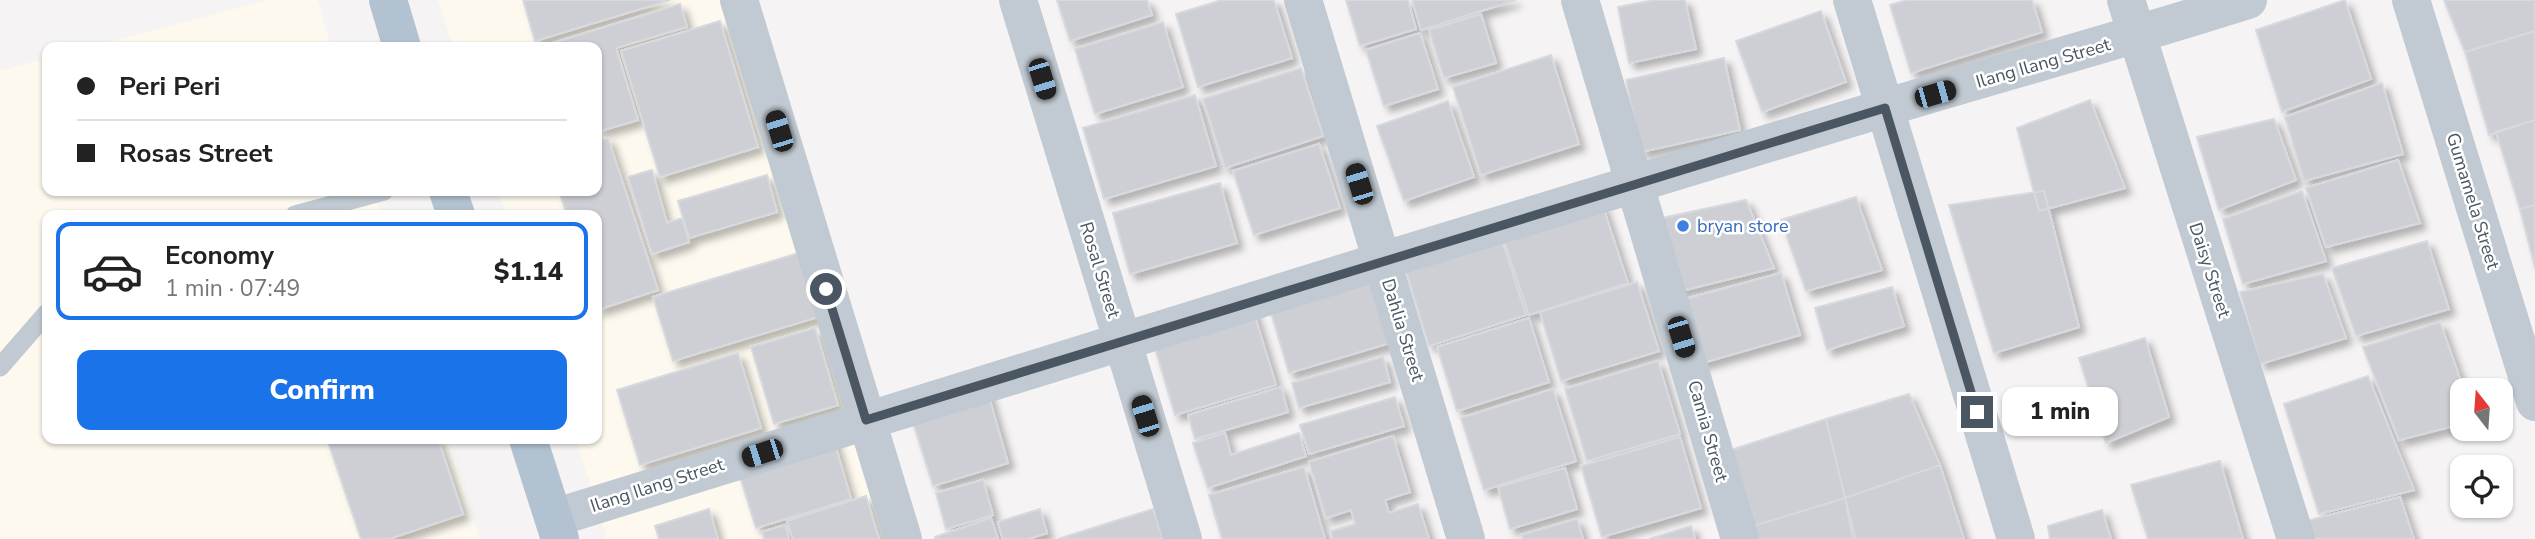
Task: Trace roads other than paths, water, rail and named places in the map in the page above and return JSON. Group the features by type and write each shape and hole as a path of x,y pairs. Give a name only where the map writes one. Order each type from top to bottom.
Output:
{"main road":[{"path":"388,0 401,42"},
{"path":"530,444 557,529"}],"street":[{"path":"739,0 903,539"},
{"name":"Rosal Street","path":"1018,0 1183,539"},
{"name":"Dahlia Street","path":"1303,0 1466,539"},
{"name":"Camia Street","path":"1580,0 1740,539"},
{"path":"1852,0 2016,539"},
{"name":"Daisy Street","path":"2126,0 2295,539"},
{"name":"Ilang Ilang Street","path":"557,529 866,420 1885,108 2136,36 2248,0"},
{"name":"Gumamela Street","path":"2411,0 2535,402"}],"lane":[{"path":"314,210 365,196"},
{"path":"0,367 42,319"}],"place":[{"name":"bryan store","path":"1683,226"}]}
